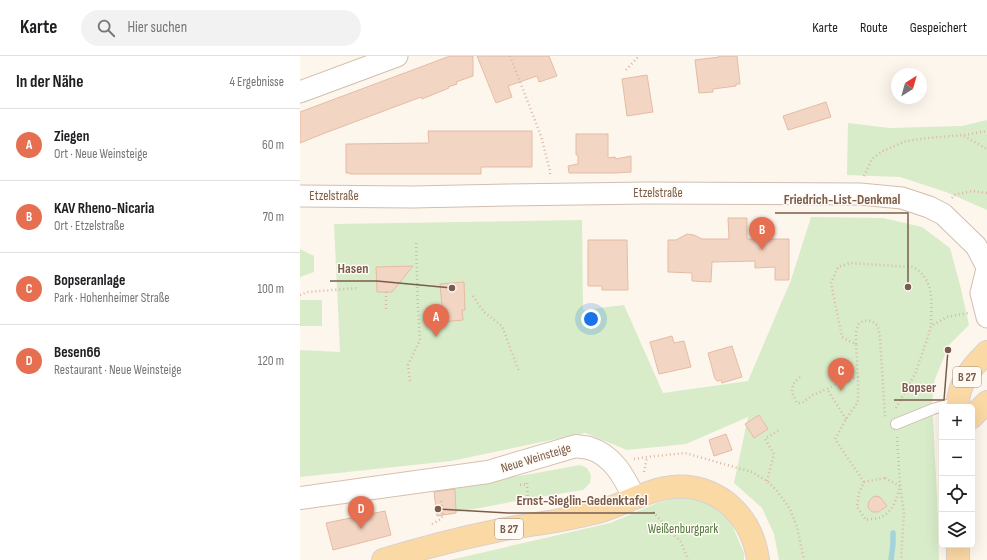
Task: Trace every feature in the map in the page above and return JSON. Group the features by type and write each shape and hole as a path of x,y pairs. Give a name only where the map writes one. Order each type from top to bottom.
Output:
{"main road":[{"name":"B 27","path":"962,404 961,386 968,373 987,352"},
{"name":"B 27","path":"975,405 987,402"},
{"name":"Neue Weinsteige","path":"300,498 488,472 523,463 576,446 599,452 614,463 634,498"},
{"name":"B 27","path":"383,560 454,540 575,517 595,512 670,487 685,486 714,494 736,511 748,527 758,560"},
{"path":"958,548 958,560"}],"street":[{"path":"300,92 397,56"},
{"name":"Etzelstraße","path":"300,196 413,197 508,194 647,193 852,194 902,198 929,207 943,214 976,246 987,268 982,293 987,317"}],"lane":[{"path":"896,424 933,409 939,409"}],"path":[{"path":"510,56 541,136 550,171"},
{"path":"626,70 639,56"},
{"path":"864,174 872,159 883,151 906,141 987,131"},
{"path":"964,135 987,149"},
{"path":"954,195 972,191 987,193"},
{"path":"410,380 408,365 420,340 416,240"},
{"path":"856,344 849,342 842,337 831,283 838,267 850,263 912,267 920,272 927,280 932,297 931,326"},
{"path":"300,295 307,292 358,288"},
{"path":"386,292 386,311"},
{"path":"473,296 484,312 502,326 519,370"},
{"path":"864,482 835,438 858,402 856,332 859,323 865,321 872,321 878,326 885,420 888,424 896,424"},
{"path":"800,377 793,384 792,393 798,403 802,403 813,394 843,381 858,377"},
{"path":"827,389 846,419"},
{"path":"766,481 774,454 765,439 779,430"},
{"path":"614,463 647,457 685,453 752,472 766,481 777,491 790,509 798,527 804,560"},
{"path":"523,463 527,484 530,525"},
{"path":"885,478 900,486 896,502 889,512 879,518 866,520 857,507 859,493 864,482 885,478"},
{"path":"521,485 527,484"},
{"path":"441,500 443,515"},
{"path":"653,512 681,542 688,560"}],"green space":[{"path":"987,120 987,210 946,192 900,177 847,175 848,123 889,128 962,126"},
{"path":"811,217 883,218 922,227 950,248 969,325 949,345 935,379 932,402 939,560 779,560 774,534 762,508 734,483 748,417 686,444 627,450 585,433 451,461 300,477 300,350 340,352 334,224 582,220 583,310 624,305 663,393 748,381 791,280"},
{"path":"300,249 314,256 314,272 300,277"},
{"path":"300,300 322,300 322,326 300,326"},
{"path":"580,465 587,468 591,475 590,483 583,490 437,516 433,487 525,475"},
{"name":"Weißenburgpark","path":"682,496 705,501 730,520 744,553 744,560 450,560 610,523 657,503"}],"building":[{"path":"450,56 473,56 473,76 456,82 457,84 422,99 421,97 300,143 300,112"},
{"path":"477,56 549,56 557,76 539,82 537,76 508,86 512,97 496,103"},
{"path":"719,56 737,56 740,84 736,84 736,86 713,89 713,92 699,93 695,60"},
{"path":"647,75 653,112 627,116 622,79"},
{"path":"826,102 831,117 788,130 783,116"},
{"path":"428,131 532,131 532,167 481,167 481,174 346,173 346,144 429,143"},
{"path":"576,134 608,134 608,158 615,157 616,159 631,156 631,172 569,173 568,166 578,164 578,155 576,155"},
{"path":"728,218 747,218 747,239 789,239 789,280 775,280 775,267 755,268 755,261 712,262 711,282 692,281 692,273 668,272 668,240 676,240 687,234 694,235 702,239 729,239"},
{"path":"588,240 627,240 628,290 602,290 602,286 588,286"},
{"path":"413,266 392,292 377,292 376,267"},
{"path":"464,282 465,310 462,310 463,320 441,322 440,306 442,306 440,284"},
{"path":"672,336 674,343 684,341 691,367 659,374 650,342"},
{"path":"732,346 742,377 722,383 721,380 717,381 715,379 708,353"},
{"path":"759,415 768,429 754,438 745,424"},
{"path":"726,434 732,450 714,456 709,440"},
{"path":"455,489 456,513 437,516 434,492"},
{"path":"874,496 880,497 887,506 878,512 872,512 868,507 869,501"},
{"path":"385,511 391,535 333,550 326,523"}],"waterway":[{"path":"891,560 893,533"}],"place":[{"name":"KAV Rheno-Nicaria","path":"762,250"},
{"name":"Friedrich-List-Denkmal","path":"908,287"},
{"name":"Hasen","path":"452,288"},
{"name":"Ziegen","path":"436,337"},
{"name":"Bopser","path":"948,350"},
{"name":"Bopseranlage","path":"841,391"},
{"name":"Ernst-Sieglin-Gedenktafel","path":"438,509"},
{"name":"Besen66","path":"361,529"}]}
